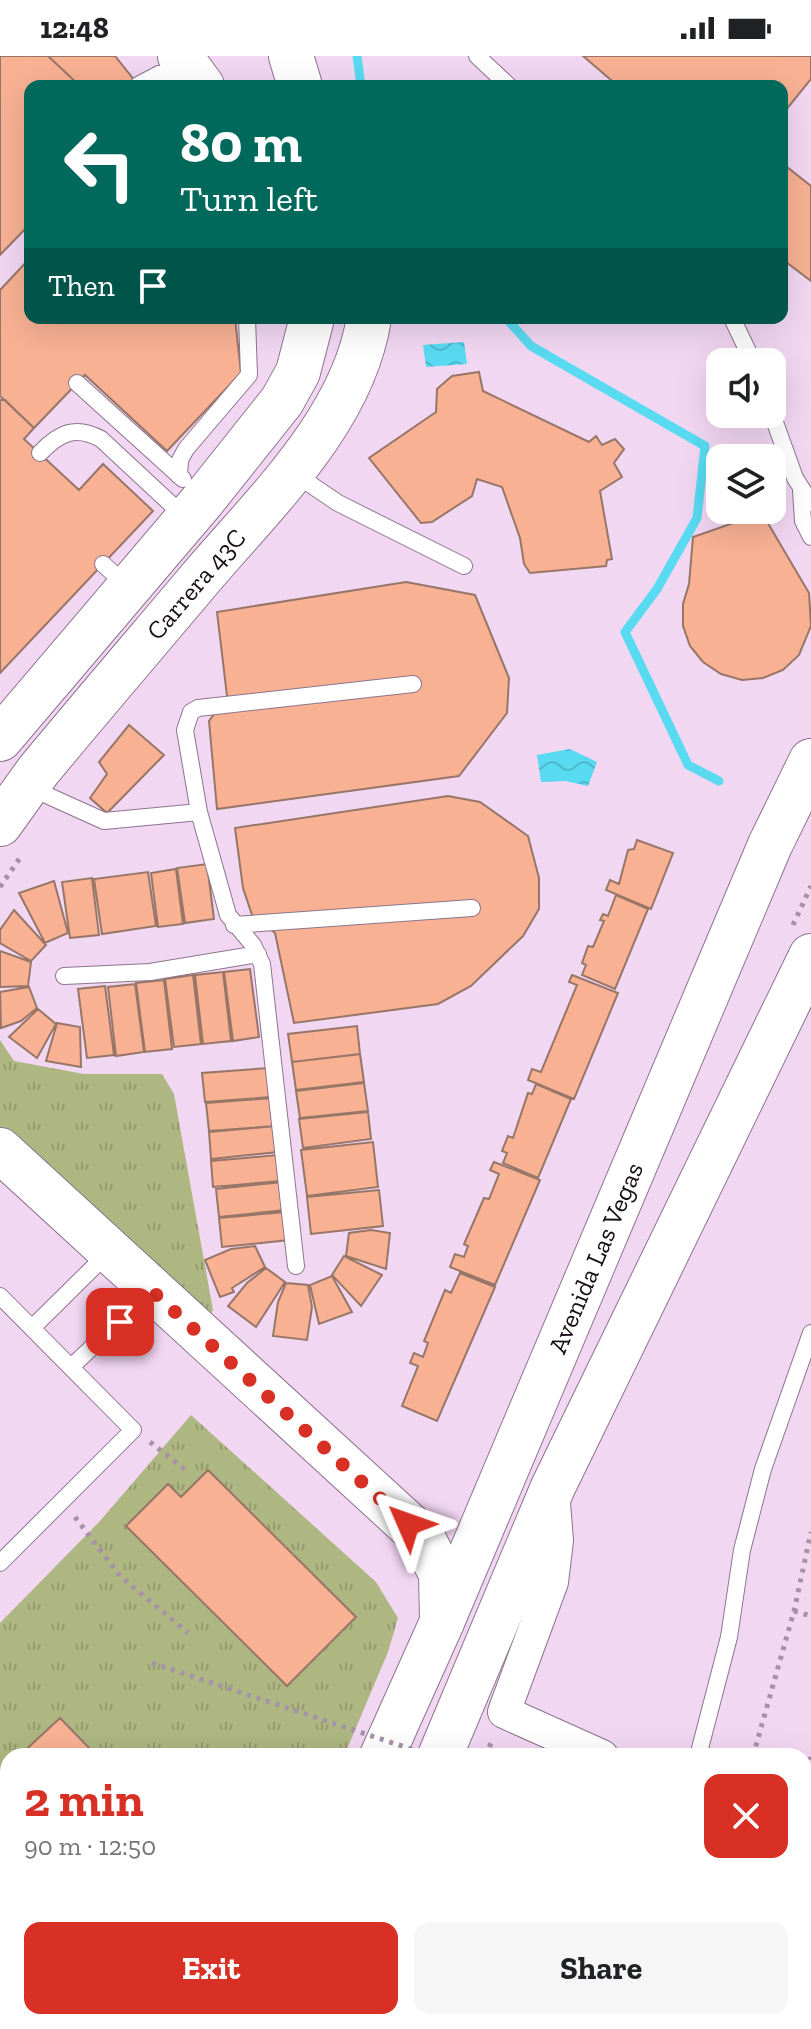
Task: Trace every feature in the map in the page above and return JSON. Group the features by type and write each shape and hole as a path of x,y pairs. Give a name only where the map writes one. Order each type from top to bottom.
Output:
{"main road":[{"path":"291,56 298,80"},
{"name":"Carrera 43C","path":"0,739 116,576 282,401 298,372 310,324"},
{"name":"Carrera 43C","path":"0,824 26,787 291,472 332,414 368,324"},
{"name":"Avenida Las Vegas","path":"386,1748 442,1622 770,845 811,761"},
{"path":"443,1748 553,1487 811,956"},
{"path":"0,1150 423,1538 441,1574 442,1622"}],"street":[{"path":"553,1487 557,1540 552,1582 504,1712 584,1748"}],"lane":[{"path":"477,56 503,80"},
{"path":"148,80 159,74 191,71"},
{"path":"190,498 180,460 249,375 247,324"},
{"path":"735,324 746,348"},
{"path":"77,383 190,498"},
{"path":"777,428 801,489 811,503"},
{"path":"40,453 57,435 86,431 190,498"},
{"path":"291,472 338,503 464,566"},
{"path":"801,489 803,521 811,537"},
{"path":"296,1266 258,954 234,925 224,903 199,812 185,730 191,712 198,708 413,684"},
{"path":"26,787 104,821 199,812"},
{"path":"234,925 472,908"},
{"path":"64,976 150,972 258,954"},
{"path":"32,1328 111,1250"},
{"path":"71,1367 152,1291"},
{"path":"0,1296 133,1430 0,1563"},
{"path":"700,1748 729,1637 742,1550 763,1469 811,1333"}],"path":[{"path":"133,1430 187,1471"},
{"path":"72,1513 120,1576 188,1633"},
{"path":"755,1748 794,1611 811,1532"},
{"path":"794,1611 811,1616"},
{"path":"152,1663 408,1748"}],"green space":[{"path":"0,1040 14,1061 84,1074 162,1074 174,1094 213,1310 205,1323 0,1139"},
{"path":"191,1415 376,1582 398,1618 388,1652 347,1748 0,1748 0,1623 100,1521"}],"water":[{"path":"464,342 467,364 426,367 423,345"},
{"path":"570,749 597,762 588,786 565,781 541,782 537,755"}],"building":[{"path":"0,56 48,56 74,80 24,80 24,230 0,255"},
{"path":"48,56 115,56 134,80 74,80"},
{"path":"583,56 811,56 811,79 788,108 788,80 611,80"},
{"path":"788,168 811,186 811,281 788,264"},
{"path":"24,264 24,324 236,324 241,373 167,451 85,375 34,428 0,396 0,290"},
{"path":"479,372 483,391 589,442 596,436 602,445 615,439 624,449 614,463 622,477 600,491 612,559 607,560 606,566 530,573 524,564 520,538 502,487 477,479 472,496 432,522 421,523 369,458 436,412 437,389 452,376"},
{"path":"0,400 5,400 34,428 24,439 79,490 103,464 153,511 0,673"},
{"path":"730,524 768,524 809,593 811,626 799,655 783,670 763,678 742,680 721,674 703,662 690,646 683,626 683,604 689,584 693,537"},
{"path":"406,582 475,595 509,678 507,713 459,776 217,809 209,721 227,696 217,612"},
{"path":"129,725 164,755 107,813 90,798 107,774 99,762"},
{"path":"448,796 480,802 528,836 539,878 539,909 523,936 471,986 438,1004 294,1023 275,933 252,915 243,888 235,828"},
{"path":"637,840 673,853 651,909 606,890 610,880 619,884 628,850 634,849"},
{"path":"207,864 214,919 185,923 177,868"},
{"path":"176,869 183,924 158,927 151,873"},
{"path":"148,872 156,926 102,934 94,879"},
{"path":"92,878 99,935 70,938 62,882"},
{"path":"54,881 68,933 45,943 19,893"},
{"path":"616,895 648,909 615,989 582,975 586,965 582,963 588,946 593,947 604,921 600,920 603,914 608,916"},
{"path":"14,910 46,945 31,961 0,943 0,930"},
{"path":"0,951 31,962 28,986 0,987"},
{"path":"250,969 259,1037 233,1041 224,972"},
{"path":"223,972 231,1041 203,1044 195,975"},
{"path":"193,975 201,1044 174,1047 165,979"},
{"path":"572,975 618,993 574,1099 528,1080 532,1069 541,1072 577,985 569,982"},
{"path":"164,980 172,1049 145,1052 136,983"},
{"path":"135,984 144,1052 116,1056 108,987"},
{"path":"105,986 114,1055 87,1058 78,989"},
{"path":"29,987 37,1008 21,1021 1,1028 0,992"},
{"path":"38,1009 56,1024 37,1058 9,1037"},
{"path":"57,1023 80,1027 81,1067 46,1061"},
{"path":"357,1026 360,1054 292,1062 288,1034"},
{"path":"360,1054 364,1082 296,1090 292,1062"},
{"path":"269,1068 271,1097 205,1102 202,1073"},
{"path":"364,1083 368,1111 300,1118 296,1091"},
{"path":"536,1084 571,1099 538,1178 503,1163 507,1153 502,1151 508,1136 513,1138 528,1093 532,1094"},
{"path":"273,1098 275,1126 209,1131 206,1103"},
{"path":"368,1112 371,1139 303,1148 299,1119"},
{"path":"276,1126 278,1152 211,1159 209,1132"},
{"path":"373,1142 378,1187 307,1196 301,1150"},
{"path":"278,1155 280,1181 213,1187 211,1161"},
{"path":"494,1162 540,1180 495,1285 450,1267 455,1254 464,1257 468,1246 464,1244 484,1198 489,1199 499,1174 490,1170"},
{"path":"283,1182 286,1210 219,1217 216,1189"},
{"path":"379,1190 383,1226 311,1234 307,1197"},
{"path":"286,1212 289,1240 222,1247 219,1218"},
{"path":"371,1230 390,1233 386,1269 346,1256 349,1233"},
{"path":"255,1246 265,1267 232,1288 234,1292 220,1297 205,1260 231,1249"},
{"path":"344,1256 382,1275 361,1306 332,1275"},
{"path":"266,1268 285,1282 256,1327 228,1306 247,1283"},
{"path":"460,1273 495,1287 437,1421 402,1406 418,1366 410,1363 414,1353 423,1357 428,1343 424,1341 445,1290 451,1293"},
{"path":"332,1276 352,1312 319,1324 310,1285"},
{"path":"286,1283 308,1285 312,1307 307,1340 273,1336 278,1302"},
{"path":"208,1470 356,1617 287,1686 126,1526 168,1484 181,1497"},
{"path":"60,1718 89,1748 28,1748"}],"waterway":[{"path":"357,56 360,80"},
{"path":"511,324 531,346 705,446 697,518 657,589 625,632 688,765 719,781"}],"route":[{"path":"120,1322 152,1291 408,1524"}]}
